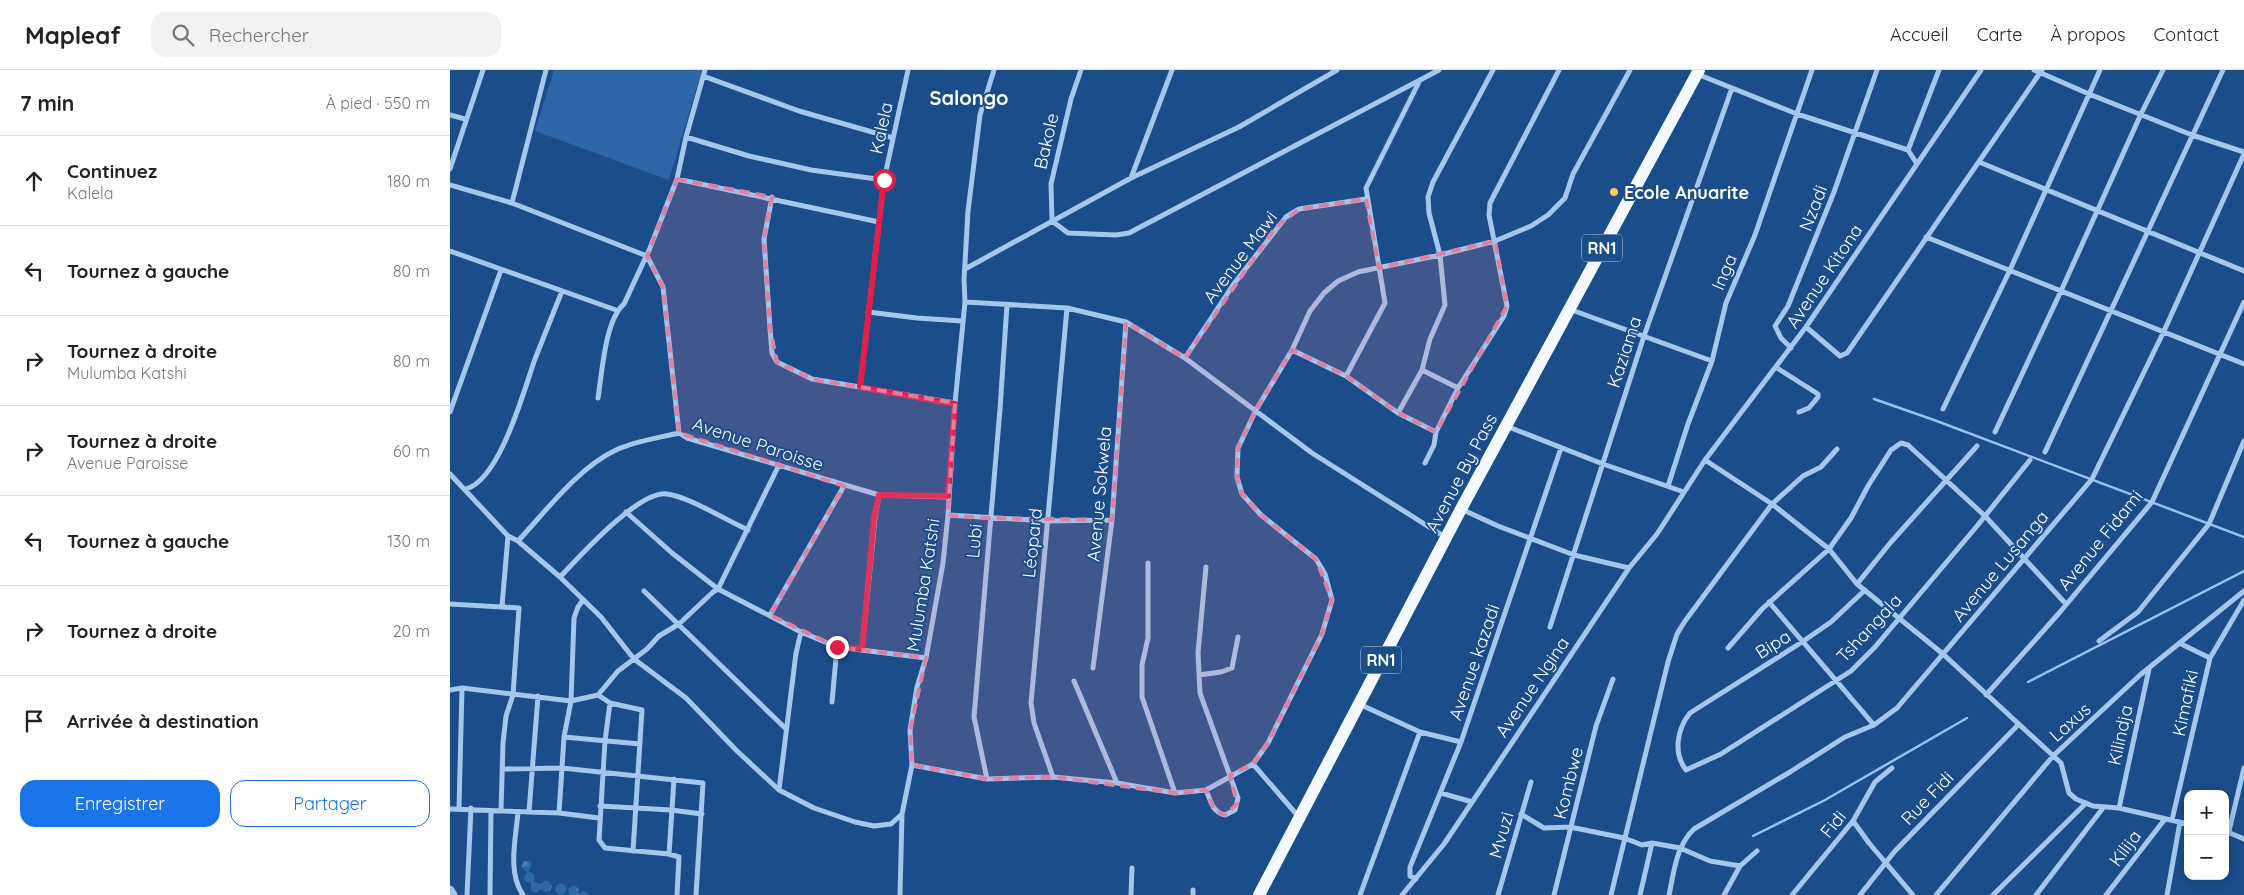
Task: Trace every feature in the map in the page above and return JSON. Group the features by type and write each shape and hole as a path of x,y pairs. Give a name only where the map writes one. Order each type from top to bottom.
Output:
{"highway":[{"name":"Avenue By Pass","path":"1259,895 1446,537 1698,72"}],"street":[{"path":"450,169 482,70"},
{"path":"512,203 546,70"},
{"path":"598,398 605,353 616,310 624,304 647,256 677,178 686,136 705,70"},
{"name":"Kalela","path":"860,387 884,180 906,70"},
{"name":"Mulumba Katshi","path":"900,895 902,814 912,765 910,730 918,686 926,658 943,564 948,514 955,404 965,302 968,211 980,115 994,70"},
{"name":"Bakole","path":"1052,221 1051,184 1070,99 1082,70"},
{"path":"1131,178 1172,70"},
{"path":"965,269 1131,178 1238,128 1337,70"},
{"path":"1052,221 1068,233 1116,235 1129,233 1438,70"},
{"path":"1398,413 1422,370 1430,339 1445,305 1440,255 1429,212 1428,197 1433,182 1493,70"},
{"path":"1425,463 1434,445 1436,432 1458,388 1504,316 1507,306 1489,214 1490,203 1559,70"},
{"path":"912,765 987,779 1053,777 1117,783 1176,792 1206,790 1230,775 1253,764 1268,744 1322,634 1332,600 1325,574 1316,560 1261,515 1242,494 1237,477 1238,448 1256,410 1292,350 1310,311 1324,293 1338,281 1358,272 1440,255 1495,241 1531,226 1548,215 1565,198 1573,174 1630,70"},
{"name":"Inga","path":"1668,486 1688,424 1712,361 1726,303 1755,235 1812,70"},
{"name":"Nzadi","path":"1791,348 1781,338 1775,326 1788,306 1834,192 1877,70"},
{"path":"1908,150 1939,70"},
{"name":"Avenue Kitona","path":"1684,492 1705,460 1777,368 1806,327 1981,70"},
{"path":"2034,70 2089,94 2244,153"},
{"path":"1943,409 2010,270 2100,70"},
{"path":"1995,432 2061,291 2140,114 2163,70"},
{"path":"2045,452 2223,70"},
{"path":"1698,72 1797,114 1908,150 1917,164"},
{"path":"1806,327 1840,356 1847,354 2041,72"},
{"path":"704,76 800,112 893,138"},
{"path":"1346,376 1383,309 1385,297 1366,198 1366,188 1371,174 1420,79"},
{"name":"Kaziama","path":"1550,627 1644,336 1732,88"},
{"path":"450,115 466,119"},
{"path":"686,136 749,156 811,170 884,180"},
{"name":"Avenue Lusanga","path":"1669,895 1680,848 1694,829 1790,772 1845,736 1874,724 1906,699 2092,479 2201,252 2244,153"},
{"path":"1978,162 2244,271"},
{"path":"677,178 879,222"},
{"path":"450,185 512,203 647,256"},
{"path":"772,198 764,239 772,353 777,362 812,379 955,404"},
{"name":"Avenue Mawi","path":"1185,358 1233,285 1286,217 1299,209 1366,198"},
{"path":"1926,237 2244,364"},
{"path":"450,251 616,310"},
{"name":"Avenue Paroisse","path":"647,256 663,287 679,433 686,438 879,495 948,496"},
{"path":"450,412 452,401 501,270"},
{"path":"466,489 474,487 504,444 562,291"},
{"path":"965,302 1067,308 1126,322 1185,358 1312,454 1446,537"},
{"name":"Avenue Fidami","path":"1986,695 2152,502 2244,302"},
{"name":"Lubi","path":"987,779 974,718 1007,305"},
{"name":"Léopard","path":"1053,777 1031,711 1067,308"},
{"path":"1569,309 1712,361"},
{"path":"868,312 962,321"},
{"name":"Avenue Sokwela","path":"1093,668 1112,520 1126,322"},
{"path":"1292,350 1346,376 1398,413 1436,432"},
{"path":"1777,368 1818,394 1818,397 1809,408 1799,412"},
{"path":"1422,370 1458,388"},
{"path":"1506,426 1603,464 1684,492"},
{"path":"518,541 579,476 602,457 635,444 679,433"},
{"path":"2099,641 2138,612 2210,524 2244,440"},
{"path":"1728,648 1770,602 1829,549 1851,518 1868,486 1898,444 1908,446 1985,516 2066,604"},
{"path":"1857,584 1977,446"},
{"name":"Avenue kazadi","path":"1416,879 1410,876 1410,868 1461,742 1561,448"},
{"path":"1612,895 1624,838 1668,662 1677,634 1713,582 1772,504 1803,476 1821,467 1837,449"},
{"path":"1705,460 1772,504 1829,549 1857,584 1943,654 2061,764 2069,792 2076,799 2103,808 2119,808 2184,823"},
{"name":"Tshangala","path":"1689,771 1721,754 1851,670 1863,659 1985,516 2030,460"},
{"path":"598,696 618,671 659,636 679,624 718,589 779,465"},
{"path":"451,476 466,489 508,536 518,541 560,577 601,617 634,659 686,698 736,750 779,790 814,808 855,822 874,826 891,824 902,814"},
{"path":"450,484 451,476"},
{"path":"770,616 844,486"},
{"name":"Avenue Ngina","path":"1402,895 1444,844 1629,568 1656,534 1684,492"},
{"path":"560,577 626,512 656,495 670,494 748,530"},
{"path":"862,649 874,518 879,495"},
{"path":"1461,509 1574,555 1629,568"},
{"path":"626,512 672,553 718,589 801,632 837,647 926,658"},
{"path":"948,514 1048,521 1112,520"},
{"path":"502,606 508,536"},
{"path":"1148,563 1148,638 1142,665 1142,697 1176,792"},
{"path":"1206,567 1198,653 1200,692 1238,798 1238,804 1231,814 1225,815 1215,811 1206,790"},
{"name":"Bipa","path":"1689,771 1682,765 1678,748 1682,722 1690,713 1831,622 1864,590"},
{"path":"644,591 785,728"},
{"name":"Laxus","path":"1936,895 2053,756 2149,668 2244,591"},
{"path":"559,813 564,737 571,701 574,618 578,606 583,600"},
{"name":"Kimafiki","path":"2172,820 2210,658 2244,600"},
{"path":"1770,602 1802,642 1874,724"},
{"path":"450,604 519,608 513,694 506,716 503,742 501,811"},
{"path":"779,790 785,728 801,632"},
{"path":"1199,675 1232,668 1238,638"},
{"path":"2178,643 2210,658"},
{"path":"832,702 837,647"},
{"name":"Kilindja","path":"2119,808 2149,668"},
{"name":"Kombwe","path":"1554,895 1596,726 1613,679"},
{"path":"1074,681 1117,783"},
{"path":"459,808 462,688"},
{"path":"450,690 462,688 571,701 598,696 610,703 642,710 633,851"},
{"path":"529,812 538,696"},
{"path":"610,703 599,818 598,834 600,844 605,848 669,854 679,857 677,895"},
{"path":"1359,703 1420,732 1461,742"},
{"name":"Rue Fidi","path":"1860,895 1886,862 2018,725"},
{"path":"1360,895 1420,732"},
{"path":"564,737 640,744"},
{"path":"1253,764 1299,817"},
{"path":"503,769 562,768 703,783 696,895"},
{"name":"Fidi","path":"1792,895 1854,821 1872,785 1892,768"},
{"path":"2229,824 2244,768"},
{"path":"669,854 674,779"},
{"name":"Mvuzi","path":"1498,895 1531,782"},
{"path":"1441,793 1472,802"},
{"path":"1993,895 2086,803"},
{"path":"600,806 671,810 702,814"},
{"path":"467,895 470,808"},
{"path":"450,809 470,808 491,811 559,813 599,818"},
{"path":"2036,895 2103,808"},
{"path":"490,895 491,811"},
{"path":"518,812 514,870 517,886 523,895"},
{"path":"1521,814 1544,828 1570,827 1624,838 1642,845 1652,843 1680,848 1710,862 1740,866"},
{"name":"Kilija","path":"2106,895 2165,818"},
{"path":"1854,821 1869,843 1913,895"},
{"path":"2167,895 2180,822"},
{"path":"2229,832 2244,839"},
{"path":"1640,895 1652,843"},
{"path":"1724,895 1740,866 1757,851"},
{"path":"1131,895 1132,868"},
{"path":"450,890 453,895"}],"highlighted area":[{"path":"677,179 772,197 764,239 770,328 777,362 812,379 955,403 948,515 989,518 1112,520 1126,322 1185,358 1275,228 1299,209 1366,199 1379,268 1495,241 1507,306 1436,432 1398,413 1346,376 1292,350 1256,410 1238,448 1237,477 1242,494 1261,515 1316,559 1332,600 1322,634 1268,743 1253,764 1230,775 1237,804 1225,815 1215,811 1206,790 1175,793 1053,777 987,779 912,765 910,730 926,658 837,647 770,615 844,486 679,433 663,287 647,256"}],"green space":[{"path":"554,70 702,70 669,180 535,131"},
{"path":"524,861 532,863 529,871 535,875 534,882 541,884 544,881 549,881 552,886 550,891 545,892 541,889 536,893 531,891 531,883 525,881 524,877 527,872 521,867"},
{"path":"561,883 567,889 561,895 555,889"},
{"path":"574,885 578,888 579,893 585,891 590,895 569,895 568,889"}],"waterway":[{"path":"1874,399 2244,537"},
{"path":"2028,682 2244,571"},
{"path":"1753,836 1825,800 1967,718"}],"place":[{"name":"Ecole Anuarite","path":"1614,192"}],"district":[{"name":"Salongo","path":"969,97"}],"route":[{"path":"837,647 862,649 874,536 874,518 879,495 948,496 955,404 860,387 884,180"}]}
